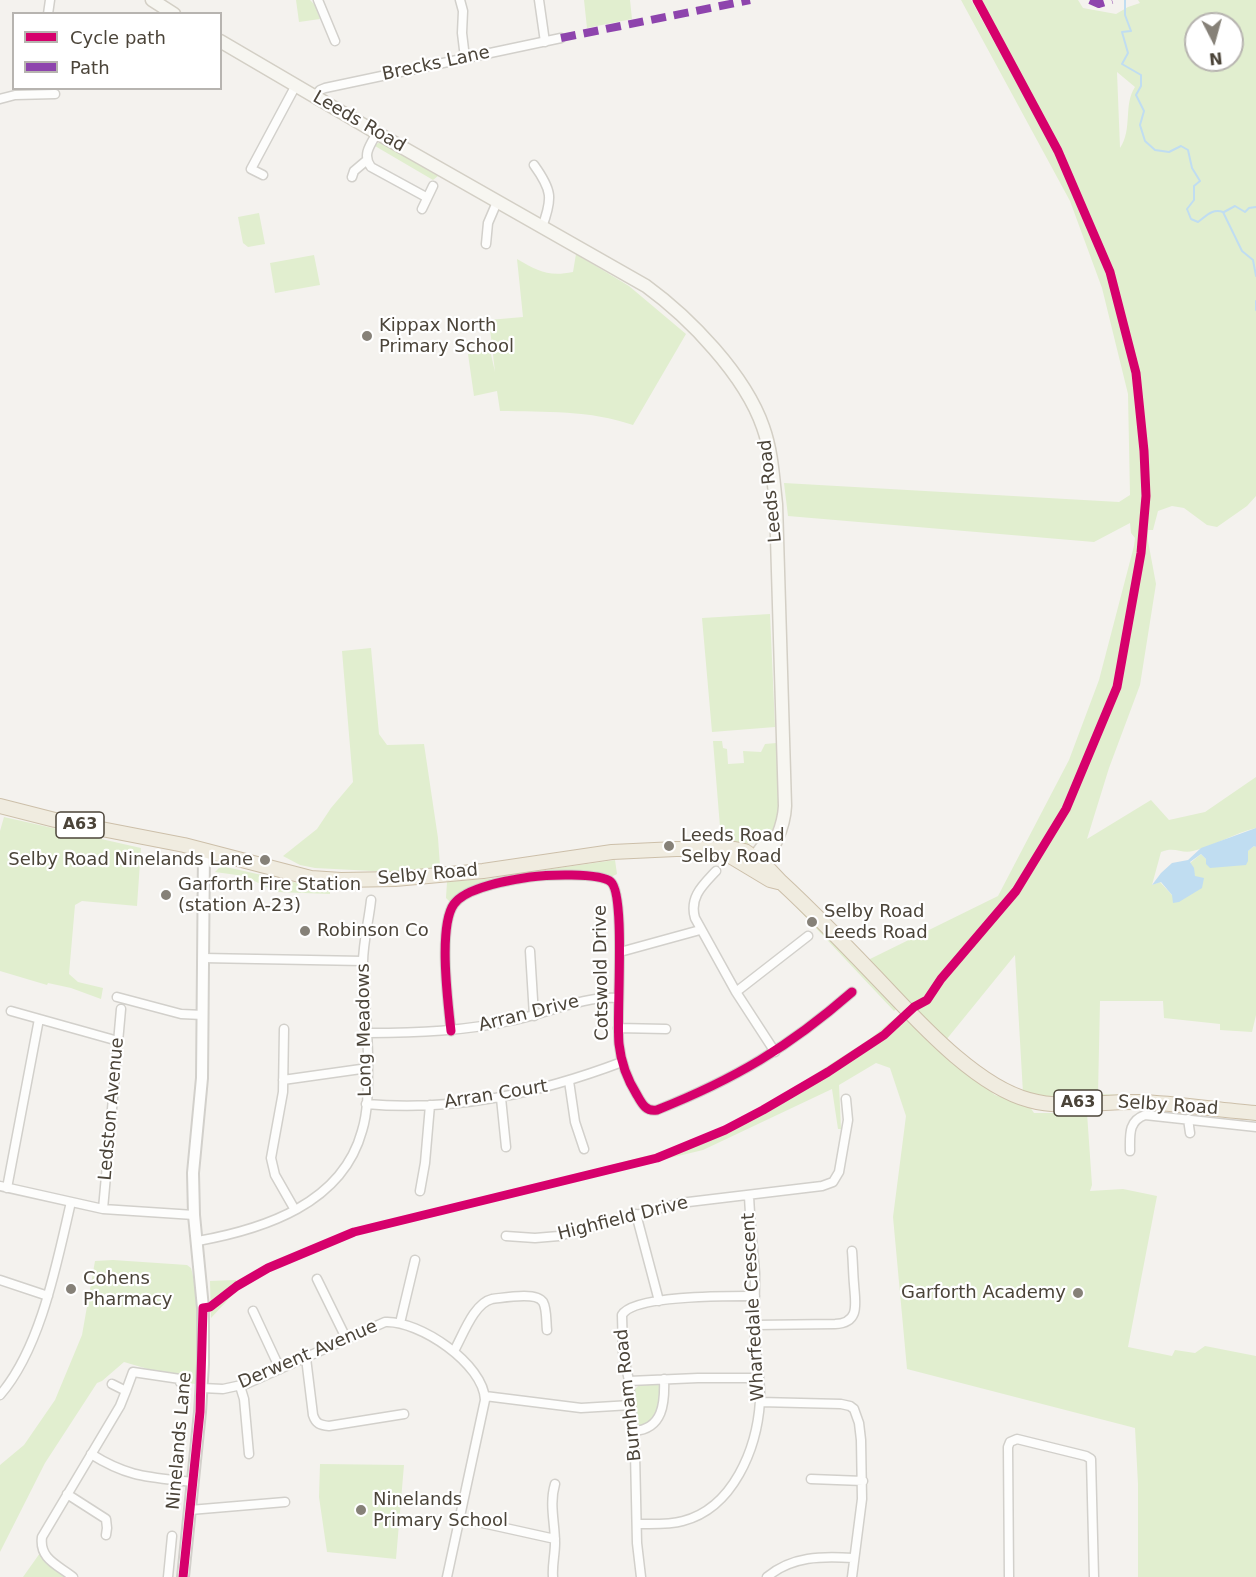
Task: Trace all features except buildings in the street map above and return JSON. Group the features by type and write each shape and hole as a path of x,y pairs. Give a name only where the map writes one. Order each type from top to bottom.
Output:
{"highway":[{"name":"Selby Road","path":"0,806 55,820 204,850 311,878 341,880 395,879 455,874 612,852 688,848 740,850 770,880 780,882 826,925 925,1028 993,1084 1012,1095 1032,1101 1064,1104 1147,1102 1256,1113"}],"main road":[{"path":"152,0 171,12"},
{"name":"Leeds Road","path":"222,42 497,202 637,280 677,310 741,383 763,425 770,451 776,504 785,802 783,822 776,837 766,844 756,865"}],"street":[{"path":"318,0 335,41"},
{"path":"460,0 463,11 462,33 465,58"},
{"path":"538,0 545,42"},
{"name":"Brecks Lane","path":"315,96 325,88 561,38"},
{"path":"263,175 251,169 296,85"},
{"path":"0,99 15,95 49,92"},
{"path":"377,133 367,151 367,160 371,167 426,197"},
{"path":"352,177 354,171 367,160"},
{"path":"534,165 546,181 550,193 550,205 542,227"},
{"path":"422,209 433,186"},
{"path":"486,244 488,224 497,202"},
{"name":"Ninelands Lane","path":"183,1577 202,1388 203,1308 194,1215 193,1156 202,1078 204,850"},
{"path":"716,871 698,891 694,902 694,913 700,930 736,992 775,1052"},
{"name":"Cotswold Drive","path":"451,1030 446,965 450,912 457,901 471,893 501,883 536,877 566,875 607,879 613,884 618,901 620,952 618,1029 622,1062 644,1106 653,1111 698,1094 775,1052 828,1013 852,992"},
{"name":"Long Meadows","path":"198,1241 258,1228 295,1210 328,1187 347,1165 360,1139 365,1120 369,1068 363,961 371,900"},
{"path":"620,952 700,930"},
{"path":"736,992 808,936"},
{"path":"530,951 534,1016"},
{"path":"203,958 363,961"},
{"path":"117,997 181,1014 203,1015"},
{"name":"Arran Drive","path":"368,1033 409,1034 482,1027 534,1016 587,1000 618,998"},
{"name":"Ledston Avenue","path":"103,1209 121,1009"},
{"path":"11,1011 118,1041"},
{"path":"39,1019 4,1187 103,1209 194,1215"},
{"path":"284,1029 283,1080 271,1158 275,1175 295,1210"},
{"path":"618,1029 666,1029"},
{"name":"Arran Court","path":"366,1104 430,1105 501,1098 547,1088 622,1062"},
{"path":"283,1080 369,1068"},
{"path":"569,1080 575,1122 584,1149"},
{"path":"501,1098 506,1147"},
{"name":"Highfield Drive","path":"506,1236 535,1238 558,1236 691,1201 810,1189 833,1182 839,1172 848,1120 846,1100"},
{"path":"420,1191 429,1134 430,1105"},
{"path":"1130,1151 1130,1132 1135,1121 1140,1117 1152,1115 1256,1127"},
{"path":"1188,1119 1190,1132"},
{"name":"Wharfedale Crescent","path":"637,1524 683,1521 718,1502 729,1490 741,1470 754,1436 760,1402 748,1195"},
{"path":"0,1395 23,1360 48,1296 71,1202"},
{"path":"636,1214 659,1301"},
{"path":"755,1325 846,1322 854,1314 856,1308 852,1251"},
{"path":"400,1323 415,1260"},
{"path":"317,1279 346,1338"},
{"path":"0,1280 48,1296"},
{"path":"454,1351 478,1307 492,1299 536,1296 543,1302 547,1330"},
{"name":"Burnham Road","path":"641,1577 634,1431 624,1352 622,1315 630,1306 659,1301 697,1297 754,1296"},
{"path":"254,1311 280,1369"},
{"name":"Derwent Avenue","path":"202,1388 223,1389 240,1386 379,1324 400,1323 454,1351 475,1372 482,1383 485,1396"},
{"path":"306,1358 313,1415 316,1422 321,1425 329,1426 404,1414"},
{"path":"74,1577 47,1558 41,1545 42,1537 120,1406 133,1372 180,1379 180,1382"},
{"path":"628,1381 759,1378"},
{"path":"634,1431 649,1428 658,1417 664,1401 664,1379"},
{"path":"112,1384 126,1391"},
{"path":"240,1386 244,1399 249,1454"},
{"path":"447,1577 485,1396 581,1408 631,1405"},
{"path":"760,1402 849,1406 854,1409 859,1423 863,1480 852,1577"},
{"path":"1009,1577 1008,1446 1011,1440 1019,1439 1086,1456 1090,1459 1094,1577"},
{"path":"91,1454 109,1465 139,1476 193,1482"},
{"path":"811,1479 863,1480"},
{"path":"553,1577 555,1539 552,1503 555,1484"},
{"path":"67,1494 106,1519 106,1534"},
{"path":"190,1510 285,1502"},
{"path":"460,1518 555,1539"},
{"path":"168,1577 172,1536"},
{"path":"767,1577 786,1565 808,1558 853,1558"}],"green space":[{"path":"296,0 310,0 315,5 320,19 299,22"},
{"path":"584,0 630,0 632,19 587,28"},
{"path":"961,0 971,0 1033,112 1037,109 981,0 1078,0 1083,8 1116,14 1140,3 1138,0 1256,0 1256,496 1247,506 1217,527 1207,525 1184,508 1172,506 1158,511 1153,530 1148,530 1156,584 1140,685 1109,768 1087,839 1151,800 1169,820 1205,812 1256,777 1256,828 1193,851 1161,852 1152,885 1160,882 1172,895 1195,876 1190,863 1201,854 1206,859 1248,861 1248,851 1256,847 1256,1015 1252,1032 1220,1030 1220,1024 1164,1018 1163,1001 1100,1001 1098,1094 1151,1096 1048,1099 1023,1093 1015,955 946,1040 868,960 998,896 1069,760 1099,680 1134,546 1135,538 1131,533 1130,523 1094,542 788,516 784,483 1119,502 1130,495 1128,394 1102,288 1070,201","holes":["1117,72 1135,87 1129,101 1126,133 1120,148"]},
{"path":"382,143 438,176 433,180 375,146"},
{"path":"259,213 265,244 248,247 243,243 238,217"},
{"path":"576,254 629,286 686,334 633,425 584,414 500,411 497,391 474,396 468,354 490,350 495,372 489,320 523,317 517,259 544,272 557,274 573,272"},
{"path":"314,255 320,285 275,293 270,263"},
{"path":"770,614 775,727 712,732 702,618"},
{"path":"371,648 379,734 387,745 424,744 438,838 440,866 438,869 392,872 315,868 300,865 283,856 317,829 353,782 342,651"},
{"path":"713,741 722,741 723,748 727,749 728,764 744,763 743,751 761,752 765,744 776,743 780,783 778,813 775,826 768,836 758,842 744,843 721,839"},
{"path":"4,817 141,848 137,906 82,901 75,905 69,974 78,982 103,988 101,999 71,988 48,983 47,985 0,971 0,831"},
{"path":"615,860 617,874 611,877 544,870"},
{"path":"226,867 330,889 330,894 277,892 244,876 215,872 219,868"},
{"path":"497,878 471,888 450,902 446,898 447,882"},
{"path":"797,908 897,1008 894,1011"},
{"name":"Garforth Academy","path":"901,1013 925,1037 995,1095 1030,1107 1034,1113 1087,1113 1092,1185 1090,1191 1123,1189 1157,1196 1128,1347 1172,1356 1175,1350 1195,1353 1205,1346 1256,1356 1256,1577 1138,1577 1138,1484 1135,1428 907,1369 893,1217 906,1116 890,1068 876,1063 839,1085 841,1129 838,1129 832,1089 703,1150 578,1180 576,1174 654,1154 696,1140 727,1126 773,1101 871,1038"},
{"path":"95,1261 187,1265 191,1268 197,1310 196,1384 186,1383 187,1376 165,1374 124,1362 97,1383 45,1463 0,1552 0,1465 24,1445 55,1400 82,1335"},
{"path":"236,1280 239,1288 211,1318 210,1281"},
{"path":"657,1383 663,1390 657,1412 648,1426 639,1426 634,1390 640,1384"},
{"path":"320,1464 404,1465 396,1559 327,1552 319,1497"},
{"path":"40,1553 75,1577 23,1577"}],"water":[{"path":"1256,828 1256,847 1248,851 1246,865 1210,868 1201,854 1190,862 1195,876 1204,878 1202,888 1179,902 1173,903 1172,895 1161,882 1152,885 1172,863 1188,860 1201,848"}],"waterway":[{"path":"1125,0 1125,15 1131,31 1122,32 1128,53 1122,64 1141,75 1141,86 1136,95 1144,111 1140,125 1145,141 1155,150 1169,152 1181,146 1188,150 1192,168 1200,181 1194,186 1194,200 1187,209 1191,219 1198,222 1213,212 1223,212 1242,251 1253,260 1256,276"},
{"path":"1224,212 1235,206 1245,212 1249,208 1256,207"},
{"path":"1256,301 1256,310"}],"marked path":[{"path":"561,38 750,0"},
{"path":"1090,0 1099,4 1112,0"}],"cycle path":[{"path":"183,1577 200,1412 203,1308 210,1307 237,1286 268,1268 354,1232 657,1158 725,1130 763,1110 828,1072 884,1035 914,1007 927,1000 941,979 1016,891 1066,809 1117,687 1141,553 1146,496 1136,373 1110,272 1058,151 977,0"},
{"path":"451,1031 445,946 446,929 454,904 460,898 478,889 500,882 537,876 596,877 611,882 616,892 619,932 618,1030 620,1051 630,1083 647,1109 657,1110 736,1074 806,1029 852,992"}],"place":[{"name":"Kippax North Primary School","path":"367,336"},
{"name":"Leeds Road Selby Road","path":"669,846"},
{"name":"Selby Road Ninelands Lane","path":"265,860"},
{"name":"Garforth Fire Station (station A-23)","path":"166,895"},
{"name":"Selby Road Leeds Road","path":"812,922"},
{"name":"Robinson Co","path":"305,931"},
{"name":"Cohens Pharmacy","path":"71,1289"},
{"name":"Garforth Academy","path":"1078,1293"},
{"name":"Ninelands Primary School","path":"361,1510"}]}
